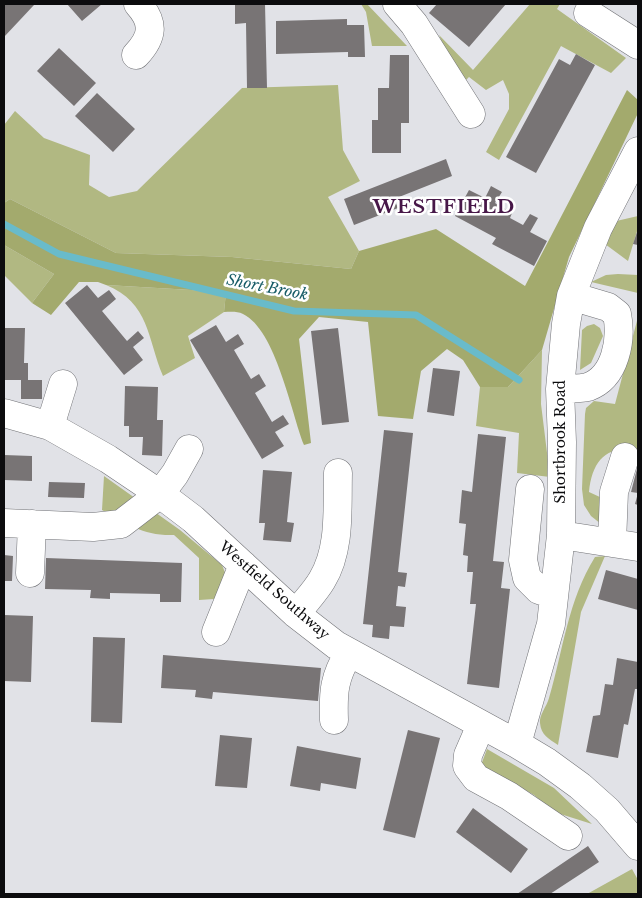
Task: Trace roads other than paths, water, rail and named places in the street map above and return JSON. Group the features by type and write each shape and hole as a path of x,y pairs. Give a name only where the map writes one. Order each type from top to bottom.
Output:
{"street":[{"path":"136,55 146,44 150,34 150,22 138,4"},
{"path":"397,4 414,24 471,114"},
{"path":"588,12 638,45"},
{"name":"Shortbrook Road","path":"517,744 551,624 561,535 562,442 560,389 566,324 571,296 598,228 638,151"},
{"path":"560,389 588,387 606,375 617,352 619,338 617,314 608,308 571,296"},
{"path":"50,426 63,384"},
{"name":"Westfield Southway","path":"4,413 50,426 108,458 193,519 296,614 336,645 547,762 580,786 607,810 638,846"},
{"path":"4,522 93,526 121,524 160,494 175,474 189,450"},
{"path":"612,543 614,492 625,457"},
{"path":"296,614 323,580 330,560 336,536 338,473"},
{"path":"530,489 523,560 527,578 539,590 554,595"},
{"path":"30,573 32,524"},
{"path":"561,535 638,547"},
{"path":"216,632 243,565"},
{"path":"334,720 335,688 339,669 349,652"},
{"path":"481,725 468,755 467,766 476,778 509,796 568,836"}],"waterway":[{"name":"Short Brook","path":"4,224 59,254 294,311 416,315 519,380"}],"district":[{"name":"WESTFIELD","path":"444,208"}]}
